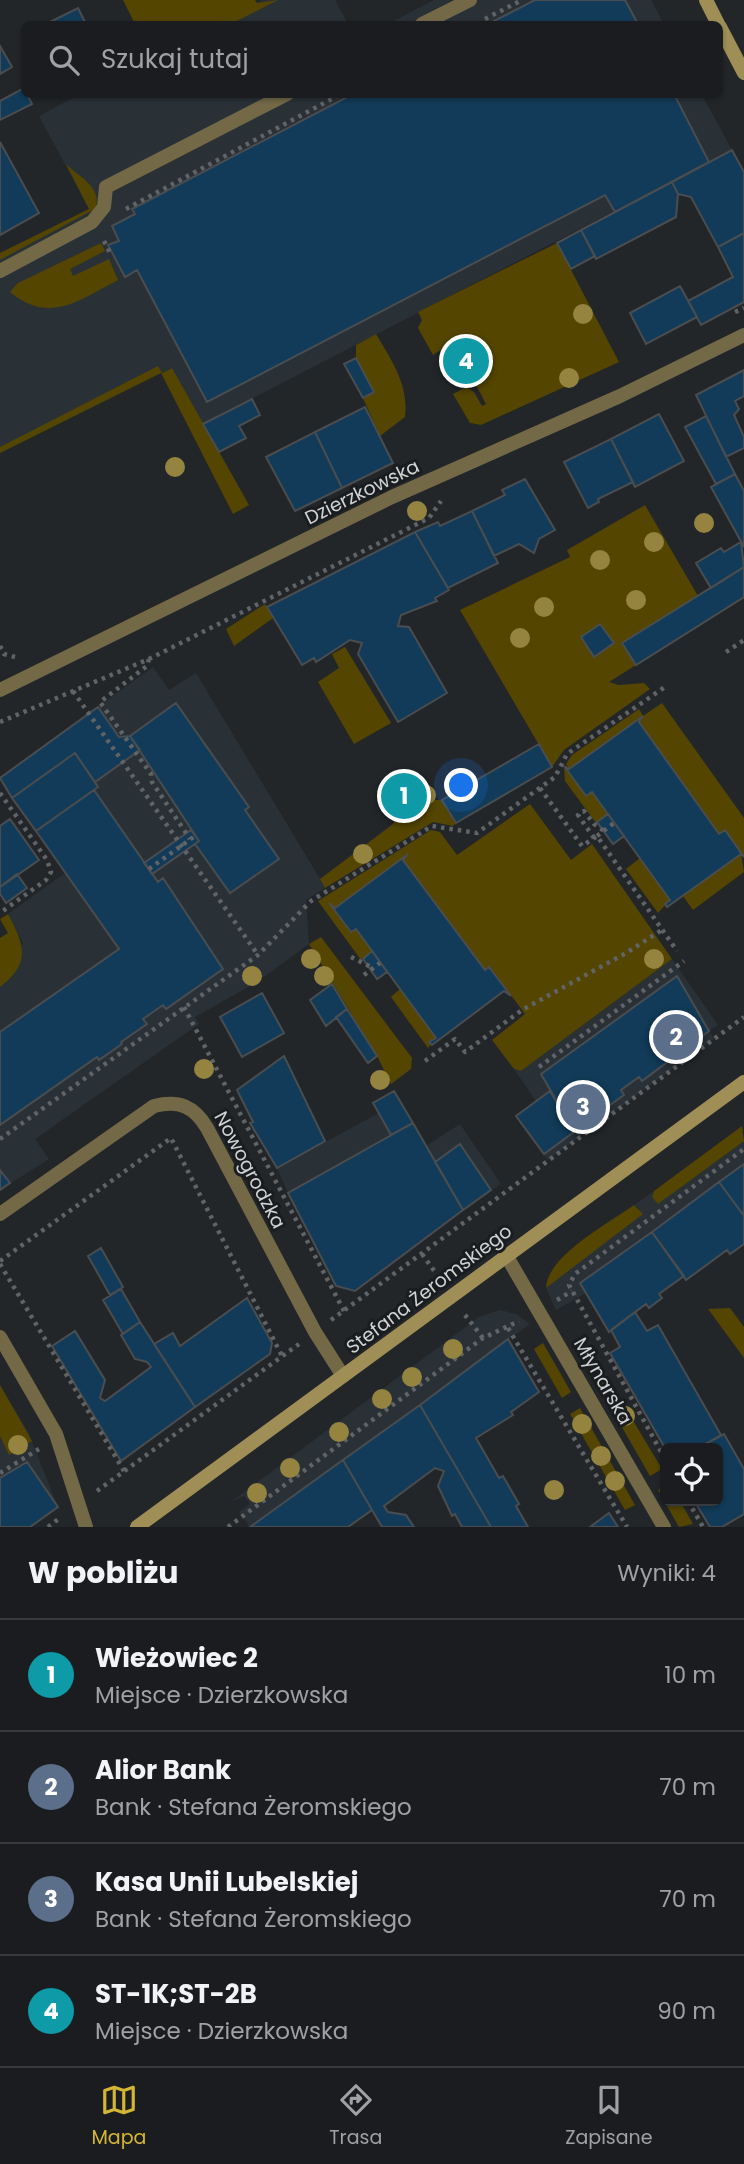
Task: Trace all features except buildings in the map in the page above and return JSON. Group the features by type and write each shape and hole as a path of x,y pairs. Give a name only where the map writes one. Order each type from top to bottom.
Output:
{"street":[{"path":"428,21 470,0"},
{"path":"706,0 716,21"},
{"path":"723,34 744,73"},
{"path":"0,271 92,222 104,207 106,187 279,98"},
{"name":"Dzierzkowska","path":"0,690 391,497 620,396 744,335"},
{"name":"Stefana Żeromskiego","path":"137,1527 744,1082"},
{"name":"Nowogrodzka","path":"0,1214 154,1106 172,1102 186,1105 198,1113 207,1128 315,1332 343,1376"},
{"name":"Młynarska","path":"506,1255 664,1527"},
{"path":"0,1337 56,1434 86,1527"}],"path":[{"path":"481,21 522,0"},
{"path":"124,210 334,98"},
{"path":"102,237 110,253"},
{"path":"0,722 149,659 429,518 440,501 453,496"},
{"path":"726,652 744,640"},
{"path":"149,659 147,666 100,702 191,836 149,869"},
{"path":"0,1139 258,955 311,901 432,826 477,832 555,777 567,754 664,687"},
{"path":"73,691 258,955"},
{"path":"540,788 582,846 614,823"},
{"path":"0,793 47,860 51,872 47,880 0,913"},
{"path":"604,831 594,824 584,811 578,815 677,951"},
{"path":"425,1061 455,1039 465,1052 522,1010 626,953 662,930"},
{"path":"351,957 373,968"},
{"path":"539,1068 684,961"},
{"path":"364,975 380,962"},
{"path":"184,1007 344,1311"},
{"path":"48,1527 744,1017"},
{"path":"110,1052 114,1058"},
{"path":"124,1471 0,1262 171,1138 282,1356"},
{"path":"660,1451 569,1285 575,1274 744,1149"},
{"path":"228,1527 483,1338 508,1328 572,1292"},
{"path":"508,1328 627,1527"},
{"path":"0,1473 40,1449"},
{"path":"691,1506 703,1527"}],"shaded area":[{"path":"123,0 255,0 257,3 278,0 237,21 134,21"},
{"path":"263,0 335,0 346,21 221,21"},
{"path":"434,0 651,0 662,21 394,21"},
{"path":"72,98 704,98 732,150 203,424 171,368 0,453 0,253 89,209 39,116"},
{"path":"66,164 93,189 97,202 95,209 0,260 0,253 89,209"},
{"path":"101,243 105,251 70,269 73,276 109,259 118,280 77,301 51,308 25,302 10,292 18,283"},
{"path":"557,243 619,362 481,425 470,423 453,394 466,387 474,392 482,406 486,404 474,381 481,377 460,337 433,355 418,328 422,320 418,312"},
{"path":"376,334 398,374 406,405 405,417 380,436 363,398 374,391 356,358 356,345"},
{"path":"158,366 162,373 172,368 249,505 233,514 161,373 0,453 0,447"},
{"path":"645,505 698,596 622,643 636,665 609,682 619,685 644,683 650,689 564,750 552,767 460,610 570,557 567,550"},
{"path":"265,604 273,618 234,646 226,629"},
{"path":"345,647 391,723 354,744 318,682 339,668 332,654"},
{"path":"153,667 169,690 196,673 320,879 325,888 306,900 309,944 257,982 195,1017 199,1024 35,1139 49,1159 0,1190 0,987 23,943 8,914 65,873 0,778"},
{"path":"662,703 744,818 744,857 725,830 719,834 639,722"},
{"path":"639,709 643,716 569,769 566,764 572,755"},
{"path":"564,766 586,796 592,792 608,814 596,823 565,781"},
{"path":"421,800 442,800 456,823 453,826 433,822 325,888 320,879 393,824 400,812"},
{"path":"530,804 571,860 592,844 672,959 521,1071 514,1069 492,1040 525,1014 490,967 485,970 403,860 408,855 335,908 329,903 350,932 356,929 372,951 361,960 318,901 431,830 440,832 457,855"},
{"path":"741,854 744,872 693,910 683,896"},
{"path":"640,858 670,900 658,913 626,869"},
{"path":"8,914 18,935 22,952 17,969 0,987 0,938 8,933 0,919"},
{"path":"321,937 412,1058 411,1069 391,1084 309,944"},
{"path":"672,959 718,1025 709,1031 677,976 541,1074 550,1091 536,1101 514,1069 521,1071"},
{"path":"400,989 436,1038 428,1048 391,997"},
{"path":"709,1031 714,1039 548,1160 544,1154 624,1095 621,1090 639,1077 643,1081"},
{"path":"379,1113 391,1135 288,1193 277,1168"},
{"path":"460,1124 501,1184 463,1210 426,1146"},
{"path":"742,1126 744,1141 658,1204 652,1197 654,1191"},
{"path":"744,1141 744,1164 580,1282 586,1293 556,1310 546,1288 638,1208 634,1205 654,1191 652,1197 658,1203"},
{"path":"634,1205 643,1214 546,1288 549,1276 568,1252"},
{"path":"730,1308 744,1327 744,1358 708,1309"},
{"path":"500,1310 516,1314 530,1324 250,1527 239,1512 250,1504 244,1496 231,1502 479,1317"},
{"path":"543,1343 571,1392 562,1398 534,1349"},
{"path":"598,1362 660,1466 660,1470 650,1476 588,1368"},
{"path":"0,1385 28,1432 58,1507 27,1462 0,1478"},
{"path":"0,1385 32,1441 9,1455 0,1436"},
{"path":"580,1408 635,1505 625,1510 570,1414"},
{"path":"667,1506 683,1506 693,1524 679,1527"}],"place":[{"name":"ST-1K;ST-2B","path":"466,361"},
{"name":"Wieżowiec 2","path":"404,796"},
{"name":"Alior Bank","path":"676,1037"},
{"name":"Kasa Unii Lubelskiej","path":"583,1107"}]}
